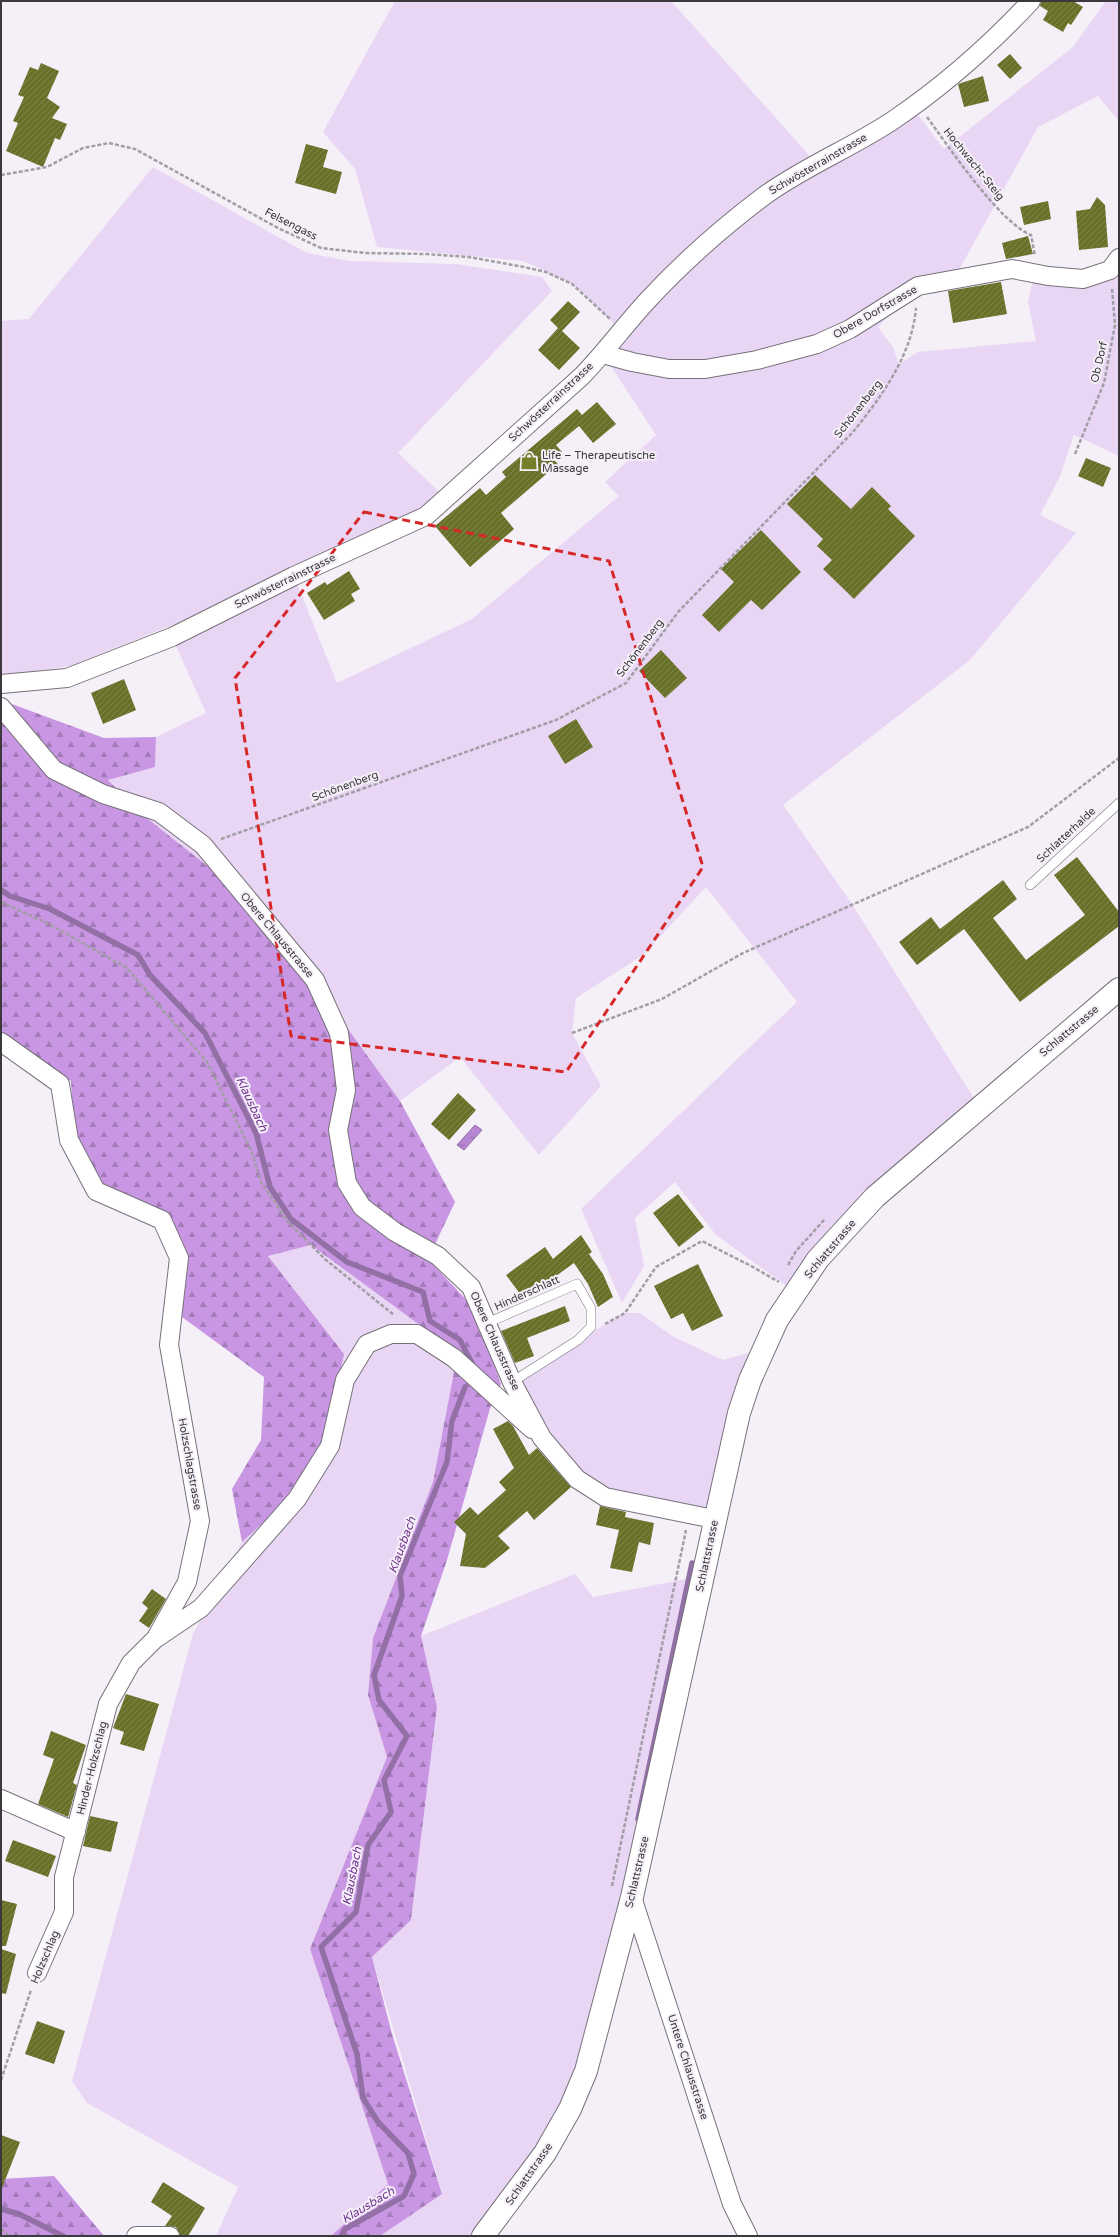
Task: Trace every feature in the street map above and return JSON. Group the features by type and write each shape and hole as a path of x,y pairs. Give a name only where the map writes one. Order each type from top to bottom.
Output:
{"street":[{"name":"Schwösterrainstrasse","path":"1,684 67,678 172,637 294,576 426,516 576,381 603,354 649,299 687,263 765,196 891,121 916,103 989,44 1031,1"},
{"name":"Obere Dorfstrasse","path":"603,354 632,362 669,369 705,369 757,360 817,344 850,329 918,286 1012,268 1034,273 1082,279 1115,264"},
{"name":"Obere Chlausstrasse","path":"1,707 54,770 103,794 159,812 203,845 315,980 339,1033 346,1090 338,1130 347,1183 362,1207 395,1232 438,1256 471,1287 512,1382 542,1438 577,1479 605,1497 714,1519"},
{"name":"Schlattstrasse","path":"483,2236 545,2153 570,2109 586,2071 632,1897 714,1519 739,1412 750,1380 777,1320 783,1285 818,1259 875,1197 1119,989"},
{"name":"Holzschlagstrasse","path":"1,1042 60,1084 69,1140 96,1191 162,1220 179,1258 169,1344 200,1521 187,1582 155,1639"},
{"path":"155,1639 201,1608 297,1499 330,1446 345,1380 367,1344 391,1334 418,1334 454,1358 542,1438"},
{"name":"Hinder-Holzschlag","path":"1,1799 76,1832 108,1704 131,1663 155,1639"},
{"name":"Holzschlag","path":"37,1973 64,1912 64,1877 76,1832"},
{"name":"Untere Chlausstrasse","path":"632,1897 732,2204 748,2236"},
{"path":"136,2236 170,2236"}],"lane":[{"name":"Schlatterhalde","path":"1030,885 1119,803"},
{"name":"Hinderschlatt","path":"487,1323 577,1284 590,1308 590,1327 578,1340 512,1382"}],"path":[{"name":"Hochwacht-Steig","path":"916,103 977,185 1021,231 1031,235 1036,253 1034,273"},
{"name":"Felsengass","path":"1,175 47,167 83,148 109,143 122,145 135,149 278,228 321,248 365,254 426,254 469,258 546,272 565,280 579,289 621,331"},
{"name":"Ob Dorf","path":"1075,454 1104,383 1115,325 1115,264"},
{"name":"Schönenberg","path":"203,845 556,720 626,683 678,612 854,432 886,390 899,364 915,322 918,286"},
{"path":"572,1033 662,999 743,953 1028,827 1119,758"},
{"path":"1,902 49,924 127,968 207,1062 251,1150 261,1182 288,1222 326,1260 418,1334"},
{"path":"786,1270 796,1251 827,1217"},
{"path":"578,1340 625,1313 656,1267 702,1241 783,1285"},
{"path":"612,1888 686,1529 692,1514"},
{"name":"Holzschlag","path":"1,2080 37,1973"},
{"path":"1,2229 9,2236"}],"highlighted area":[{"path":"364,512 609,561 703,867 566,1072 291,1036 235,678"}],"shaded area":[{"path":"395,1 671,1 817,164 912,107 944,149 1073,47 1106,1 1119,1 1119,121 1098,96 1038,127 954,279 918,286 878,327 893,347 899,364 918,352 1036,341 1028,302 1034,273 1083,279 1119,258 1119,456 1074,435 1060,476 1040,515 1076,533 970,660 783,805 852,904 980,1108 795,1292 716,1235 675,1182 635,1218 644,1266 622,1303 581,1209 797,1002 706,887 643,955 576,998 572,1033 601,1086 539,1155 460,1057 400,1101 348,1029 215,872 148,819 108,779 155,767 156,737 206,713 172,637 287,579 70,666 1,676 1,321 29,319 153,167 307,253 350,261 456,264 542,277 552,291 398,453 446,498 294,576 337,683 472,619 619,496 605,482 656,435 603,354 621,331 579,289 565,280 523,261 377,247 355,169 323,132"},
{"path":"311,1245 455,1351 453,1377 433,1482 373,1638 368,1695 387,1757 310,1949 388,2184 331,2236 216,2236 238,2187 87,2103 72,2081 193,1634 242,1542 291,1497 344,1354 268,1256"},
{"path":"625,1313 640,1313 674,1337 723,1360 763,1349 714,1519 692,1514 577,1479 512,1382 578,1340"},
{"path":"575,1574 593,1597 702,1576 586,2071 486,2236 380,2236 442,2193 372,1957 411,1920 437,1707 421,1636"}],"green space":[{"path":"1,700 104,738 156,737 155,767 108,780 148,819 215,872 348,1029 400,1101 455,1202 428,1259 473,1307 501,1384 491,1405 447,1560 421,1636 437,1707 411,1920 372,1957 392,2034 442,2194 380,2236 331,2236 388,2184 310,1949 387,1757 368,1695 373,1638 433,1482 453,1377 455,1351 311,1245 268,1256 344,1354 325,1439 291,1497 242,1542 232,1489 261,1440 264,1377 182,1317 186,1261 166,1216 98,1184 74,1139 71,1081 1,1033"},
{"path":"54,2176 104,2236 1,2236 1,2179"}],"water":[{"path":"475,1125 482,1130 464,1150 457,1145"}],"building":[{"path":"1041,1 1073,1 1083,7 1071,25 1068,23 1063,32 1043,20 1048,11 1040,6"},
{"path":"1010,54 1022,68 1010,79 997,65"},
{"path":"41,63 59,71 47,98 60,107 52,118 67,124 60,140 55,138 43,167 6,151 18,123 13,121 24,97 18,95 30,67 38,70"},
{"path":"983,76 989,101 964,107 958,84"},
{"path":"306,144 328,150 323,167 342,172 336,194 295,183"},
{"path":"1097,197 1105,205 1108,247 1079,250 1076,211 1090,209"},
{"path":"1048,201 1051,219 1024,225 1020,207"},
{"path":"1028,236 1033,254 1006,259 1002,243"},
{"path":"1001,282 1007,314 953,323 948,291"},
{"path":"568,301 580,312 562,331 580,348 559,370 538,350 558,328 550,320"},
{"path":"597,402 616,424 593,443 579,426 556,445 562,452 553,459 558,464 501,513 514,529 470,567 435,526 480,488 486,495 506,477 502,472 577,409 582,415"},
{"path":"1086,458 1111,468 1103,487 1078,476"},
{"path":"815,475 851,509 872,487 891,506 888,509 915,536 854,599 823,569 832,560 817,546 823,539 787,504"},
{"path":"761,530 801,572 762,610 751,600 719,632 702,615 734,582 721,569"},
{"path":"349,571 360,589 351,594 355,601 324,620 307,593 325,582 327,585"},
{"path":"661,650 687,678 665,698 639,671"},
{"path":"124,679 136,710 103,724 91,693"},
{"path":"576,719 593,747 565,764 548,736"},
{"path":"1077,857 1119,912 1119,926 1020,1002 964,929 917,965 899,942 931,917 940,929 1003,880 1017,899 993,918 1026,960 1085,915 1054,875"},
{"path":"458,1093 476,1110 449,1140 431,1124"},
{"path":"678,1194 704,1227 679,1247 653,1213"},
{"path":"581,1235 592,1252 589,1254 603,1274 613,1297 598,1307 588,1284 574,1263 524,1299 506,1275 545,1247 553,1259"},
{"path":"698,1264 723,1316 692,1331 683,1313 671,1319 654,1286"},
{"path":"565,1306 570,1321 527,1338 534,1356 515,1363 501,1331"},
{"path":"508,1421 513,1426 529,1455 537,1448 571,1487 534,1520 527,1511 498,1536 510,1548 485,1568 460,1566 466,1534 454,1522 470,1507 478,1515 506,1490 499,1482 514,1468 493,1429"},
{"path":"600,1506 626,1512 625,1517 654,1523 650,1545 639,1542 632,1572 610,1568 619,1530 596,1525"},
{"path":"152,1589 166,1599 149,1628 139,1621 148,1608 142,1603"},
{"path":"126,1694 159,1704 144,1751 120,1744 124,1732 113,1728"},
{"path":"51,1731 86,1745 73,1783 77,1785 68,1817 38,1804 54,1759 43,1755"},
{"path":"90,1816 118,1822 111,1852 83,1846"},
{"path":"13,1840 56,1856 48,1877 5,1861"},
{"path":"1,1900 17,1904 6,1946 1,1946"},
{"path":"1,1949 16,1954 6,1994 1,1993"},
{"path":"37,2021 65,2031 54,2064 25,2054"},
{"path":"1,2135 20,2142 2,2188 1,2188"},
{"path":"163,2182 205,2208 188,2236 180,2236 176,2227 165,2226 172,2216 151,2202"}],"waterway":[{"name":"Klausbach","path":"1,890 10,896 50,909 138,955 150,975 205,1033 256,1133 270,1187 291,1219 347,1262 423,1292 430,1321 460,1340 472,1363"},
{"name":"Klausbach","path":"341,2236 345,2229 404,2196 414,2174 408,2153 378,2122 363,2098 357,2054 321,1947 356,1912 368,1845 391,1812 384,1780 407,1736 379,1700 374,1675 402,1596 400,1576 447,1462 452,1421 465,1387"},
{"path":"638,1819 692,1563"},
{"path":"1,2209 19,2214 63,2236"}],"place":[{"name":"Life – Therapeutische Massage","path":"529,461"}]}
